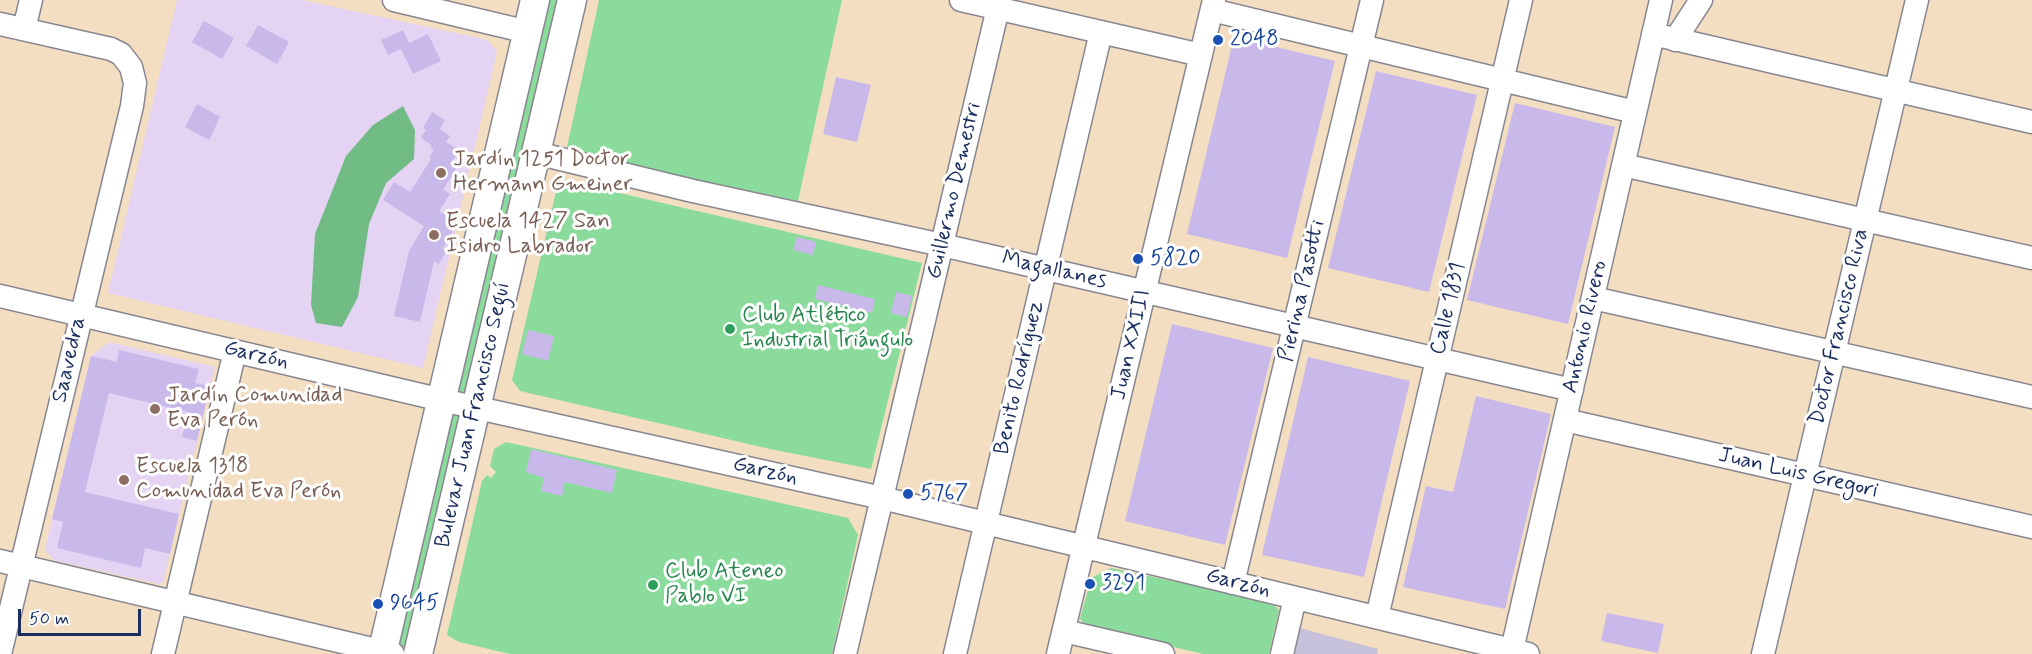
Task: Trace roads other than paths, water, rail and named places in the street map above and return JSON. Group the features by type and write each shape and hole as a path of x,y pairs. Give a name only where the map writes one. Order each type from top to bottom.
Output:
{"main road":[{"name":"Bulevar Juan Francisco Seguí","path":"386,653 535,0"},
{"name":"Bulevar Juan Francisco Seguí","path":"418,654 572,0"}],"street":[{"path":"0,24 24,29 32,0"},
{"path":"394,0 528,32"},
{"path":"961,0 1201,55"},
{"name":"Pierina Pasotti","path":"1233,583 1372,0"},
{"name":"Calle 1831","path":"1377,617 1521,0"},
{"name":"Antonio Rivero","path":"1518,653 1565,420 1661,0"},
{"path":"1675,40 1701,0"},
{"name":"Doctor Francisco Riva","path":"1763,654 1917,0"},
{"path":"1213,5 1361,46 1635,112"},
{"name":"Juan XXIII","path":"1059,654 1213,5"},
{"name":"Guillermo Demestri","path":"845,654 998,8"},
{"name":"Saavedra","path":"0,654 11,564 81,315 132,106 135,82 131,67 120,54 111,49 24,29"},
{"name":"Benito Rodríguez","path":"955,654 1101,32"},
{"path":"1653,34 2032,122"},
{"name":"Magallanes","path":"536,153 693,191 942,245 1572,390"},
{"path":"1623,165 2032,258"},
{"name":"Garzón","path":"0,296 476,408 882,498 1518,653"},
{"path":"1593,298 2032,397"},
{"path":"163,654 235,351"},
{"name":"Juan Luis Gregori","path":"1565,420 2032,527"},
{"path":"11,564 386,653"},
{"path":"1282,654 1295,598"},
{"path":"1064,631 1163,654"}],"place":[{"name":"2048","path":"1218,40"},
{"name":"Jardín 1251 Doctor Hermann Gmeiner","path":"441,173"},
{"name":"Escuela 1427 San Isidro Labrador","path":"434,235"},
{"name":"5820","path":"1138,259"},
{"name":"Club Atlético Industrial Triángulo","path":"730,329"},
{"name":"Jardín Comunidad Eva Perón","path":"155,409"},
{"name":"Escuela 1318 Comunidad Eva Perón","path":"124,480"},
{"name":"5767","path":"908,494"},
{"name":"3291","path":"1090,584"},
{"name":"Club Ateneo Pablo VI","path":"653,585"},
{"name":"9645","path":"378,604"}]}
